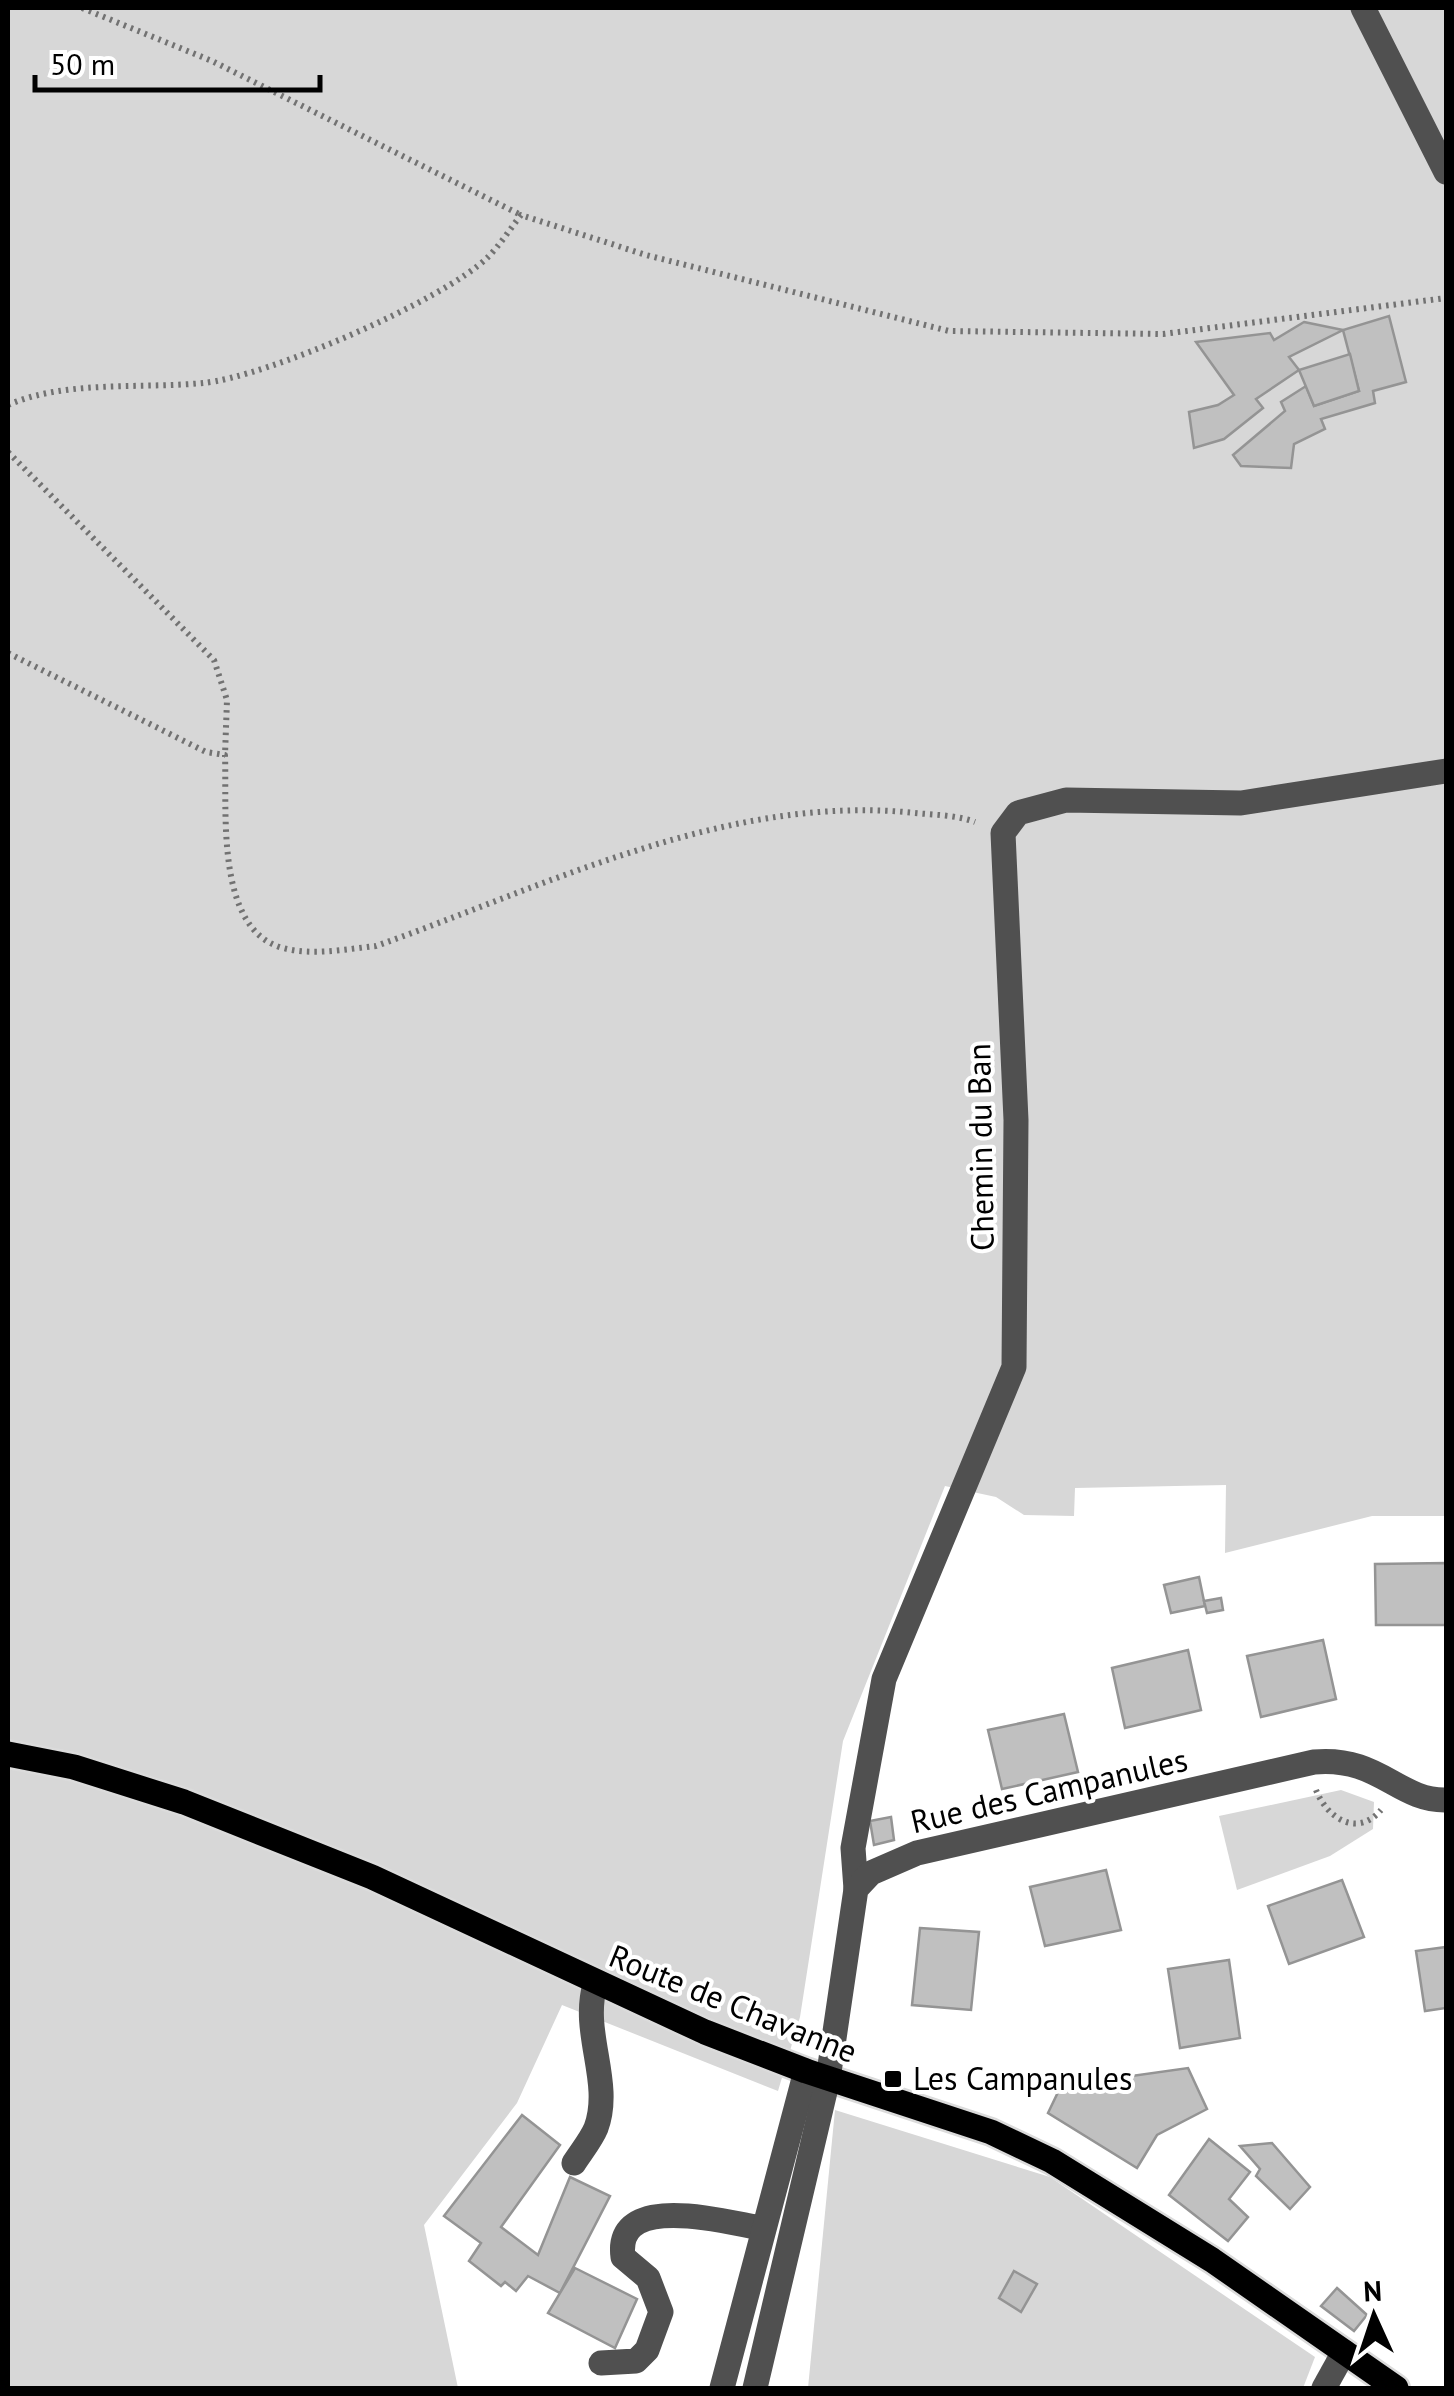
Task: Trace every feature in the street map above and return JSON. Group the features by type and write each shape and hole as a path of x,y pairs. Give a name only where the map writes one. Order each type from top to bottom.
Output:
{"main road":[{"name":"Route de Chavanne","path":"8,1754 74,1768 184,1802 372,1877 595,1985 817,2075 991,2132 1052,2161 1212,2260 1396,2388"}],"street":[{"path":"1363,8 1445,164"},
{"path":"1003,834 1018,813 1066,800 1241,802 1446,771"},
{"name":"Chemin du Ban","path":"856,1889 853,1848 884,1678 1014,1366 1016,1120 1003,834"},
{"name":"Rue des Campanules","path":"856,1889 870,1874 917,1853 1308,1763 1354,1762 1436,1800 1446,1800"},
{"path":"755,2388 856,1889"},
{"path":"574,2163 596,2128 599,2109 588,2023 595,1985"},
{"path":"722,2388 762,2228 817,2075"},
{"path":"600,2363 636,2362 647,2350 662,2312 648,2278 623,2257 620,2241 629,2227 641,2218 670,2215 762,2228"},
{"path":"1324,2388 1344,2352"}],"path":[{"path":"82,8 212,61 521,215 646,255 949,331 1162,334 1446,298"},
{"path":"8,405 38,392 210,383 296,355 412,308 487,258 521,215"},
{"path":"8,452 214,660 227,700 229,851 236,902 252,934 283,948 328,951 376,946 653,846 800,812 893,810 965,818 1003,834"},
{"path":"8,654 206,752 225,754"},
{"path":"1308,1763 1326,1811 1344,1823 1375,1817 1397,1783"}],"shaded area":[{"path":"8,8 1446,8 1446,1516 1372,1516 1225,1553 1226,1485 1075,1488 1074,1516 1024,1515 996,1497 945,1486 843,1741 800,2017 778,2091 562,2005 517,2103 424,2225 458,2388 8,2388"},
{"path":"1341,1790 1374,1802 1373,1829 1330,1856 1237,1890 1219,1816"},
{"path":"835,2110 1050,2177 1315,2357 1303,2388 808,2388"}],"building":[{"path":"1389,316 1406,382 1373,391 1375,403 1321,419 1325,429 1294,444 1291,468 1241,466 1233,455 1285,411 1281,402 1306,386 1314,406 1359,391 1343,330"},
{"path":"1304,322 1343,330 1289,357 1299,370 1256,399 1263,408 1224,439 1194,448 1189,412 1218,405 1234,395 1196,342 1270,333 1274,340"},
{"path":"1350,354 1359,391 1314,406 1299,370"},
{"path":"1446,1563 1446,1625 1376,1625 1375,1564"},
{"path":"1199,1577 1205,1606 1171,1613 1164,1585"},
{"path":"1221,1598 1223,1610 1207,1613 1204,1601"},
{"path":"1323,1640 1336,1699 1261,1717 1247,1656"},
{"path":"1188,1650 1201,1710 1125,1728 1112,1668"},
{"path":"1064,1714 1078,1772 1002,1789 988,1730"},
{"path":"891,1817 894,1840 874,1845 870,1821"},
{"path":"1106,1870 1121,1930 1045,1946 1030,1887"},
{"path":"1342,1880 1364,1937 1289,1964 1268,1906"},
{"path":"920,1928 979,1932 971,2010 912,2005"},
{"path":"1446,1947 1446,2008 1425,2011 1416,1951"},
{"path":"1229,1960 1240,2038 1180,2048 1168,1969"},
{"path":"1188,2068 1207,2109 1157,2135 1137,2168 1048,2113 1061,2086"},
{"path":"522,2115 560,2145 501,2227 538,2255 570,2177 610,2196 560,2293 528,2276 516,2291 505,2282 501,2286 469,2261 481,2243 444,2216"},
{"path":"1209,2139 1250,2172 1229,2199 1248,2217 1228,2241 1169,2195"},
{"path":"1272,2143 1310,2187 1290,2209 1256,2176 1260,2169 1240,2146"},
{"path":"575,2268 637,2299 615,2348 548,2313"},
{"path":"1014,2271 1037,2284 1021,2312 999,2298"},
{"path":"1337,2288 1367,2315 1354,2331 1321,2306"}],"place":[{"name":"Les Campanules","path":"893,2079"}]}
